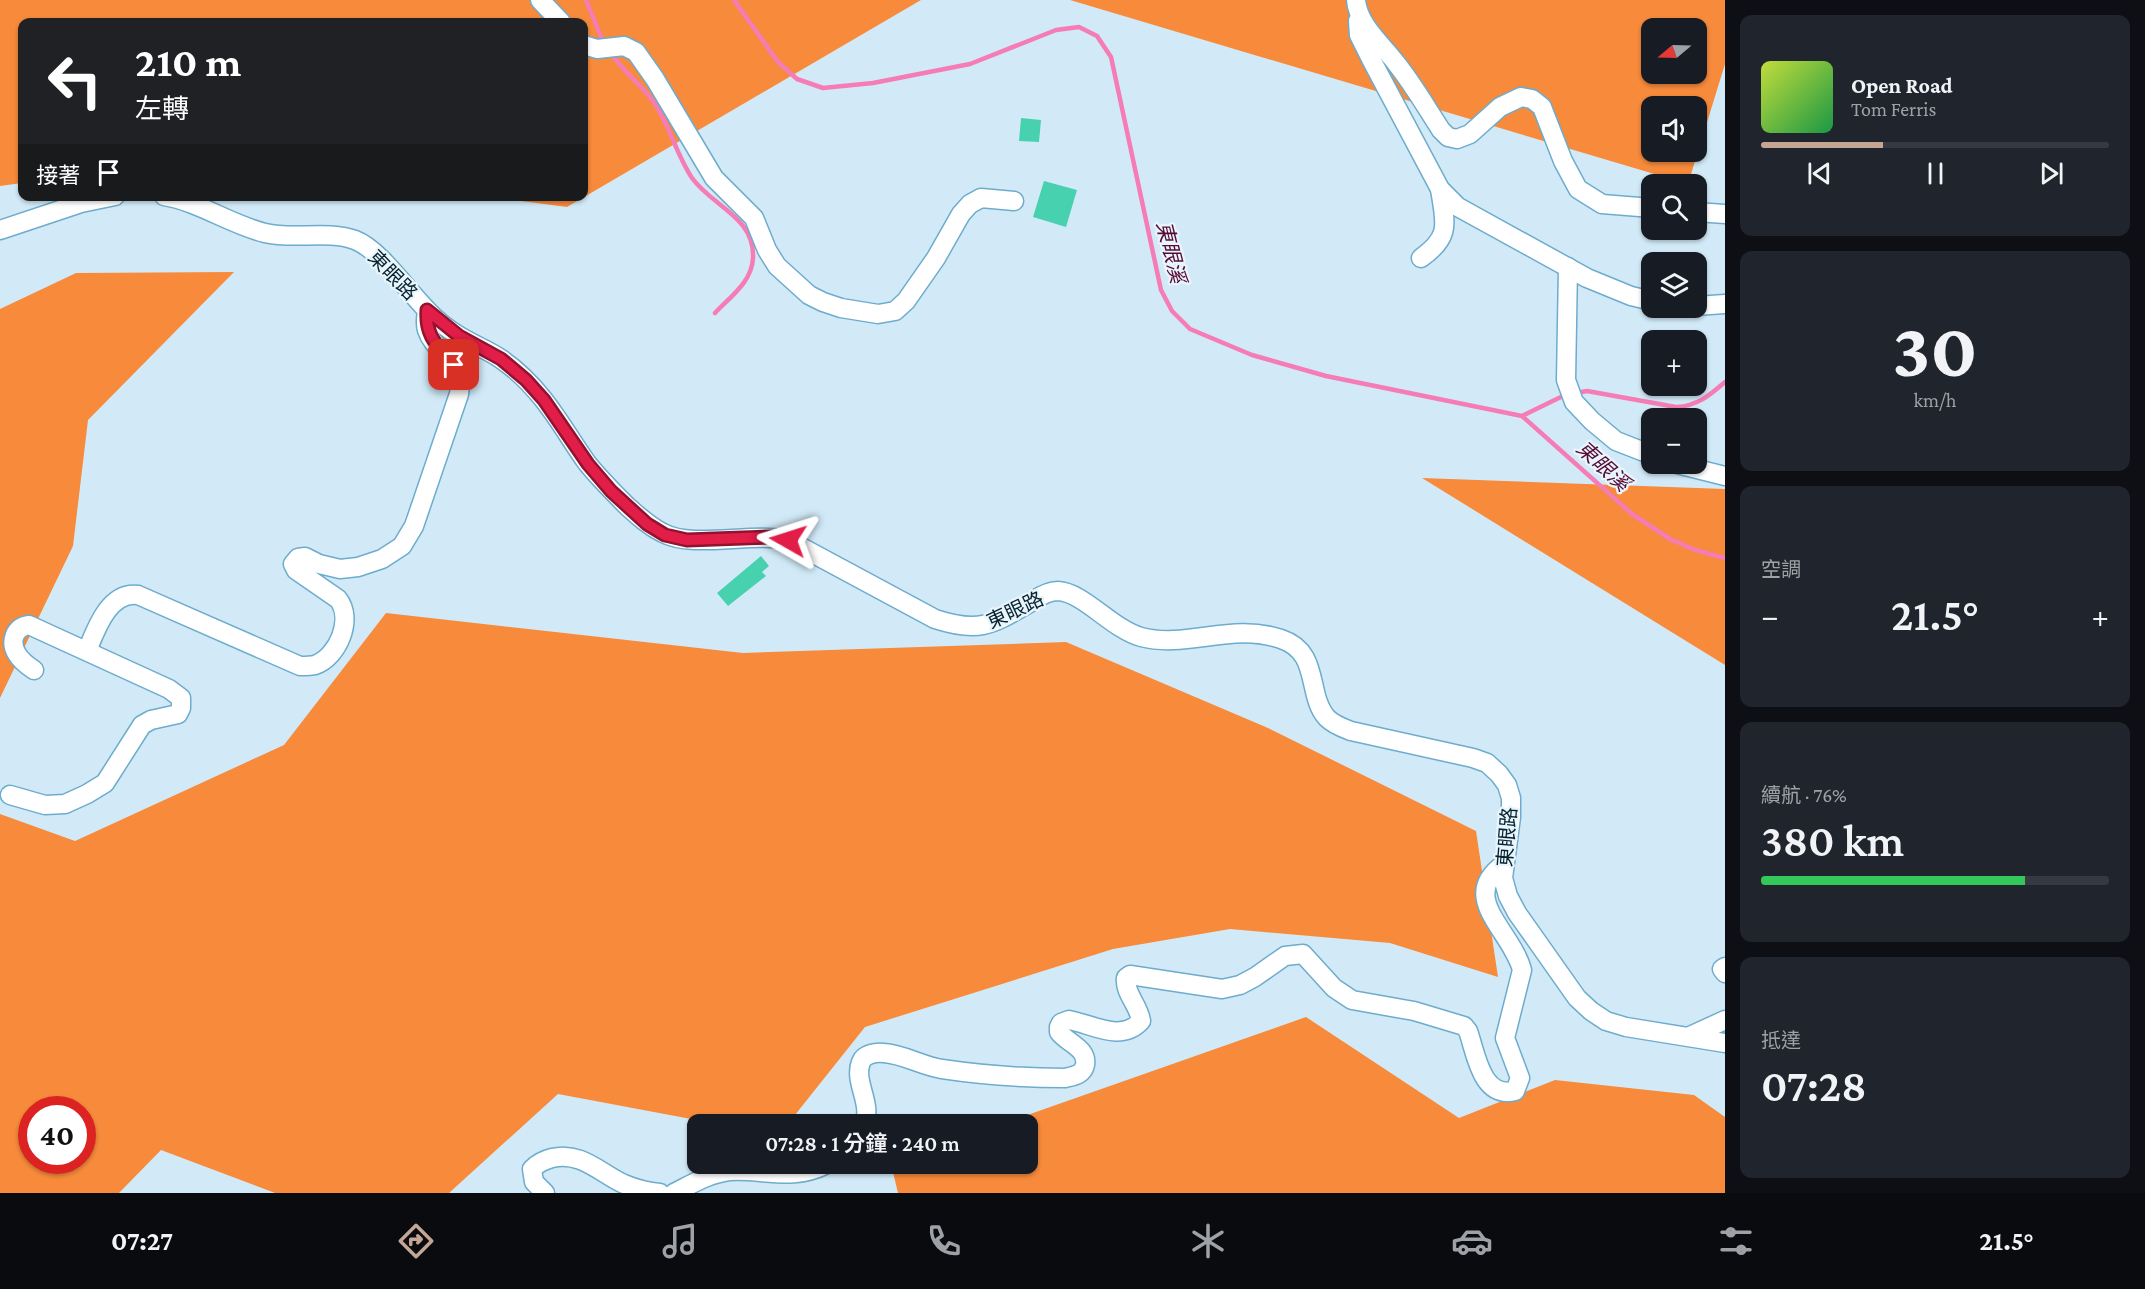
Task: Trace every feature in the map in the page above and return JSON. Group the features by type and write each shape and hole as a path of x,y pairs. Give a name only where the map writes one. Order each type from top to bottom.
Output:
{"street":[{"path":"540,0 557,18"},
{"path":"1357,5 1359,34 1440,189 1458,207 1568,267 1596,282 1641,298"},
{"path":"1357,5 1373,35 1396,62 1441,130 1448,136 1457,139 1470,134 1500,107 1521,97 1532,99 1542,107 1563,161 1578,189 1602,204 1641,207"},
{"path":"588,46 597,49 624,46 636,52 655,79 714,178 754,218 767,250 777,266 809,295 823,302 841,308 878,314 895,311 906,301 936,258 961,214 970,204 981,198 1014,201"},
{"path":"1421,258 1434,249 1443,236 1445,222 1440,189"},
{"path":"0,230 91,201"},
{"name":"東眼路","path":"184,201 235,224 266,233 289,237 337,236 356,240 369,248 427,310 459,336 501,359 526,380 544,400 588,464 611,491 647,524 665,535 687,540 771,537 788,540 935,619 959,626 977,627 994,623 1046,593 1058,591 1076,597 1113,624 1142,637 1188,638 1244,632 1265,634 1284,640 1304,657 1311,671 1320,707 1327,718 1338,726 1351,731 1473,758 1487,764 1499,774 1507,785 1511,798 1511,817 1503,878 1508,896 1517,914 1577,998 1591,1011 1606,1021 1626,1027 1725,1042"},
{"path":"1707,213 1725,214"},
{"path":"1568,267 1566,380 1574,402 1616,441 1641,451"},
{"path":"1707,305 1725,304"},
{"path":"87,651 94,632 108,608 119,598 129,594 138,595 300,666 316,665 330,654 344,628 345,615 342,604 301,574 293,564 298,558 305,557 319,564 340,569 358,567 382,559 402,546 414,526 461,384 454,365 428,333 427,310"},
{"path":"1707,472 1725,476"},
{"path":"10,795 45,805 65,804 87,795 105,783 142,725 151,720 178,714 182,708 181,698 169,688 29,625 20,626 15,632 16,653 25,664 34,670"},
{"path":"866,1114 867,1108 859,1071 861,1060 867,1055 887,1053 945,1069 1065,1078 1083,1070 1086,1062 1083,1053 1059,1032 1061,1023 1069,1020 1110,1032 1118,1032 1136,1026 1141,1021 1137,1006 1125,982 1130,975 1222,989 1240,985 1285,956 1297,953 1309,959 1334,988 1352,1000 1414,1011 1464,1026 1468,1031 1484,1076 1500,1090 1508,1092 1515,1090 1520,1078 1505,1038 1522,970 1520,960 1490,911 1484,896 1487,879 1492,872 1504,864"},
{"path":"1725,967 1722,969 1725,973"},
{"path":"1690,1036 1725,1020"},
{"path":"544,1193 534,1182 532,1169 538,1163 559,1156 584,1160 622,1183 647,1192 660,1193"},
{"path":"674,1193 715,1174"}],"shaded area":[{"path":"0,0 921,0 588,195 588,18 18,18 18,184 0,186"},
{"path":"1070,0 1725,0 1725,64 1707,122 1707,96 1641,96 1641,162 1695,162 1691,174 1654,174"},
{"path":"521,201 577,201 567,207"},
{"path":"234,272 88,420 73,546 0,698 0,309 76,273"},
{"path":"1422,478 1725,489 1725,665"},
{"path":"386,613 743,653 1066,642 1268,728 1476,831 1498,977 1390,943 1230,929 1113,949 865,1027 796,1114 687,1114 687,1118 558,1094 449,1193 275,1193 161,1150 119,1193 0,1193 0,814 75,841 284,745"},
{"path":"1306,1017 1459,1118 1555,1080 1694,1095 1725,1117 1725,1193 898,1193 893,1174 1038,1174 1038,1114 1030,1114"}],"building":[{"path":"1021,118 1041,120 1039,142 1019,141"},
{"path":"1044,181 1077,190 1066,227 1033,217"},
{"path":"761,556 769,566 762,572 766,576 728,606 717,593"}],"waterway":[{"path":"586,0 604,44"},
{"name":"東眼溪","path":"734,0 778,62 797,79 823,88 873,83 970,64 1056,30 1079,27 1097,36 1111,57 1161,290 1172,311 1190,329 1252,355 1326,376 1522,416 1632,514 1670,539 1695,550 1725,558"},
{"path":"611,53 653,101 692,178 740,222 752,244 753,258 749,274 715,313"},
{"path":"1576,393 1587,391 1676,407 1690,405 1702,399 1725,382"},
{"path":"1522,416 1567,394"}],"route":[{"path":"454,365 428,333 427,310 459,336 501,359 526,380 544,400 588,464 611,491 647,524 665,535 687,540 771,537 788,540"}]}
